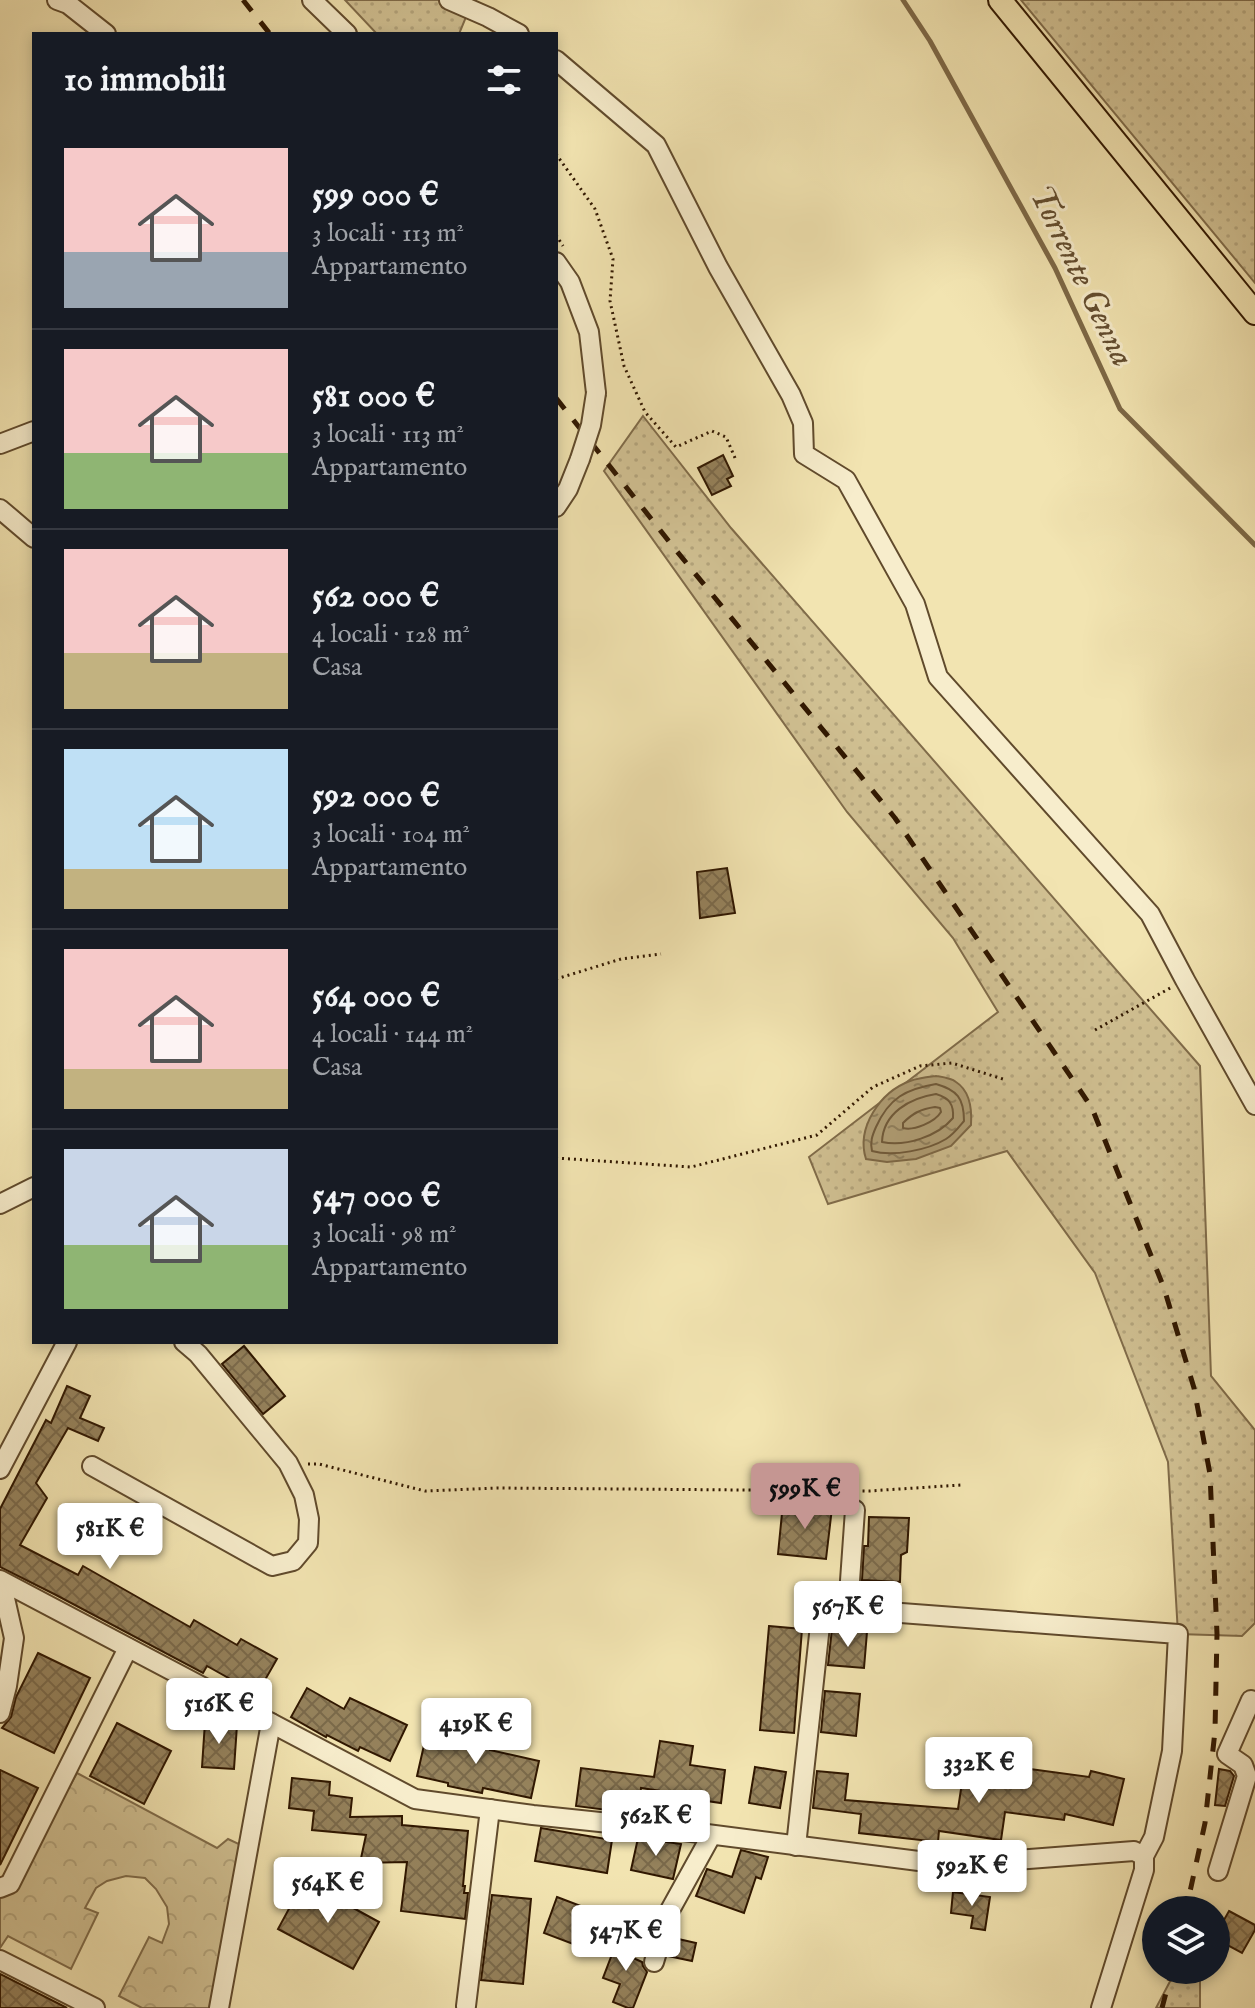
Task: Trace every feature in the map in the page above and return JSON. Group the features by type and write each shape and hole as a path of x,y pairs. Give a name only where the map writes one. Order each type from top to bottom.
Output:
{"main road":[{"path":"1000,0 1255,313"}],"street":[{"path":"57,0 68,4 103,32"},
{"path":"312,0 345,32"},
{"path":"449,0 515,32"},
{"path":"558,62 656,145 718,267 791,395 803,423 804,454 846,480 915,604 938,677 1150,914 1255,1105"},
{"path":"558,265 570,282 589,332 596,393 591,425 580,459 562,484"},
{"path":"0,444 32,432"},
{"path":"0,509 32,536"},
{"path":"0,1204 32,1188"},
{"path":"0,1469 66,1344"},
{"path":"92,1466 272,1566 293,1561 308,1543 309,1519 304,1495 288,1463 186,1344"},
{"path":"848,1609 855,1510"},
{"path":"1,1581 415,1799 950,1865 1134,1851 1144,1856"},
{"path":"0,1713 14,1638 1,1581"},
{"path":"796,1846 822,1607 1178,1634 1172,1751 1154,1837 1144,1856 1144,1870 1101,2008"},
{"path":"0,1888 10,1884 128,1648"},
{"path":"1218,1871 1247,1776 1243,1765 1227,1754 1251,1700 1255,1702"},
{"path":"219,2008 271,1723"},
{"path":"466,2006 490,1809"},
{"path":"654,1962 669,1912 711,1836"},
{"path":"0,1960 95,2008"}],"path":[{"path":"558,157 595,209 613,259 610,301 624,366 645,412 676,447 712,431 726,437 735,458"},
{"path":"558,978 621,959 661,954"},
{"path":"1095,1030 1185,980"},
{"path":"558,1158 691,1167 817,1135 873,1087 920,1066 952,1063 1006,1080"},
{"path":"288,1463 319,1464 425,1491 498,1488 869,1491 961,1485"}],"green space":[{"path":"345,0 473,0 460,32 375,32"},
{"path":"1021,0 1255,0 1255,283"},
{"path":"643,416 731,528 1200,1066 1211,1376 1255,1430 1255,1623 1242,1636 1178,1634 1168,1462 1095,1273 1007,1151 828,1204 809,1157 998,1012 953,938 847,812 604,471"},
{"path":"77,1773 217,1848 228,1839 241,1845 212,2008 142,2008 119,1996 149,1937 162,1943 169,1924 167,1907 145,1878 126,1876 107,1881 96,1888 85,1908 98,1913 71,1969 8,1936 0,1948 0,1894 12,1890"},
{"path":"1169,1984 1200,1984 1200,2008 1156,2008"}],"water":[{"path":"936,1076 954,1081 964,1090 970,1107 971,1125 951,1146 916,1159 887,1162 866,1159 864,1135 880,1102 899,1086"}],"building":[{"path":"723,455 733,476 727,479 731,486 712,495 698,468"},
{"path":"727,868 735,913 700,918 697,872"},
{"path":"244,1346 285,1396 263,1414 222,1364"},
{"path":"67,1386 90,1396 80,1418 104,1428 98,1441 68,1428 36,1483 47,1498 20,1545 78,1575 83,1566 190,1627 194,1620 237,1645 241,1639 277,1659 257,1694 207,1666 203,1673 0,1567 0,1509 46,1420 51,1423"},
{"path":"783,1503 832,1508 826,1559 778,1554"},
{"path":"869,1517 909,1518 907,1552 901,1555 900,1582 862,1580"},
{"path":"769,1626 802,1629 794,1733 760,1730"},
{"path":"832,1629 867,1632 864,1668 828,1665"},
{"path":"38,1653 90,1678 54,1753 2,1728 11,1717 16,1697"},
{"path":"307,1688 344,1709 350,1698 407,1725 390,1761 360,1747 358,1751 326,1737 291,1717"},
{"path":"825,1691 860,1694 856,1736 821,1732"},
{"path":"205,1722 237,1725 234,1769 202,1767"},
{"path":"117,1723 171,1751 144,1804 90,1776"},
{"path":"427,1732 492,1742 490,1750 539,1761 531,1798 483,1788 482,1793 417,1776"},
{"path":"660,1741 693,1746 690,1765 725,1770 721,1803 641,1788 638,1814 576,1806 581,1768 654,1777"},
{"path":"755,1767 786,1772 780,1808 749,1803"},
{"path":"1030,1769 1089,1777 1091,1771 1124,1779 1113,1825 1065,1814 1064,1820 1005,1812 1001,1840 939,1831 938,1842 859,1833 861,1814 813,1808 817,1771 848,1774 845,1800 958,1809 963,1776 1028,1786"},
{"path":"1219,1769 1230,1771 1234,1776 1225,1806 1215,1805"},
{"path":"0,1770 38,1788 0,1865"},
{"path":"292,1778 330,1782 329,1795 352,1798 350,1817 402,1816 402,1825 468,1831 463,1886 464,1893 468,1893 465,1919 401,1911 407,1862 360,1863 366,1835 312,1830 314,1811 289,1808"},
{"path":"541,1828 612,1840 607,1873 535,1861"},
{"path":"638,1838 681,1844 673,1879 631,1870"},
{"path":"741,1850 768,1857 761,1879 756,1877 744,1913 696,1896 707,1869 732,1877"},
{"path":"304,1881 379,1922 353,1969 278,1929"},
{"path":"953,1892 990,1897 985,1930 971,1928 973,1916 951,1913"},
{"path":"492,1895 531,1899 523,1984 481,1980"},
{"path":"557,1897 594,1911 581,1947 544,1933"},
{"path":"1230,1912 1255,1925 1242,1953 1230,1947"},
{"path":"619,1936 637,1943 631,1957 642,1962 647,1972 633,2008 613,2002 620,1984 603,1978"},
{"path":"674,1938 696,1943 692,1961 668,1956"},
{"path":"0,1974 67,2008 0,2008"}],"waterway":[{"name":"Torrente Genna","path":"903,0 930,41 1055,268 1120,409 1255,545"}],"railway":[{"path":"243,0 268,32"},
{"path":"558,401 895,818 1092,1108 1164,1288 1194,1388 1210,1474 1217,1634 1215,1731 1205,1823 1189,1896"},
{"path":"1162,2008 1168,1984"}]}
